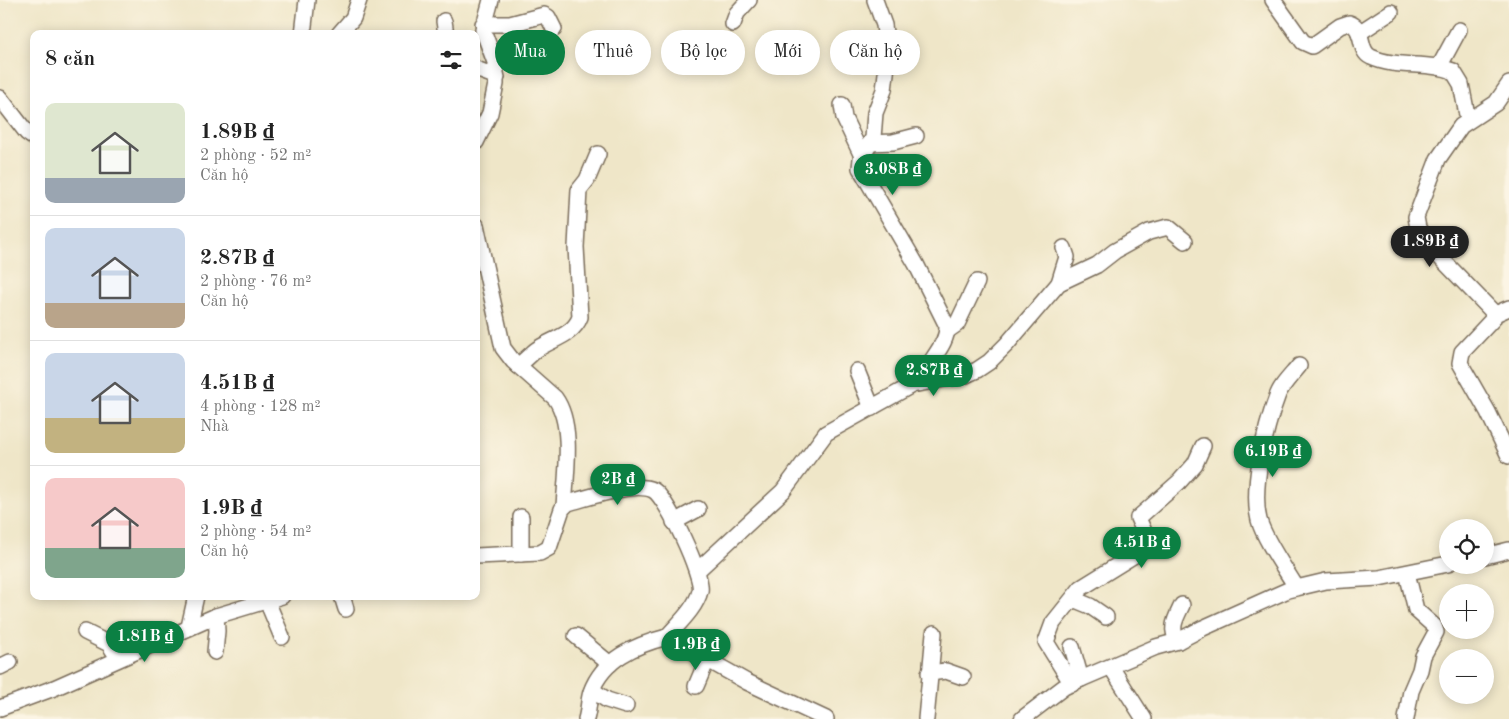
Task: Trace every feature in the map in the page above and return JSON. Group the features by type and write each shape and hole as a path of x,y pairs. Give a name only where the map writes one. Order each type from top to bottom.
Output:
{"street":[{"path":"303,30 307,0"},
{"path":"342,30 353,18 359,0"},
{"path":"480,134 490,113 496,77 496,65 484,36 483,24 491,0"},
{"path":"732,24 737,13 749,0"},
{"path":"862,156 872,138 875,113 884,90 888,57 884,25 875,0"},
{"path":"1273,0 1303,42 1309,46 1312,46 1345,24 1352,24 1359,33 1365,53 1371,57 1382,61 1439,67 1456,74 1461,84 1468,120"},
{"path":"1359,33 1391,12"},
{"path":"483,24 510,24 544,15 548,17 554,29"},
{"path":"1439,67 1459,30"},
{"path":"480,71 496,77"},
{"path":"1509,84 1496,103 1461,126 1438,159 1419,207 1416,222 1431,248 1493,314 1493,319 1462,352 1460,363 1488,412 1509,456"},
{"path":"0,98 30,135"},
{"path":"842,105 844,118 862,156 862,173 916,264 943,316 947,331"},
{"path":"870,142 893,142 916,136"},
{"path":"518,366 537,349 564,335 577,324 581,310 576,247 579,190 587,180 598,154"},
{"path":"1059,283 1080,274 1115,251 1160,228 1168,227 1185,241"},
{"path":"480,244 500,339 509,358 555,398 559,405 568,449 564,506 548,548 540,553 480,556"},
{"path":"698,570 783,491 826,433 921,382 936,382 966,375 989,362 1059,283 1067,257 1064,248"},
{"path":"921,382 922,374 947,331 957,324 976,282"},
{"path":"1493,314 1509,308"},
{"path":"1296,587 1260,522 1257,502 1258,479 1264,446 1277,395 1300,366"},
{"path":"857,370 872,408"},
{"path":"1076,681 1046,642 1053,624 1089,582 1120,566 1144,550 1146,536 1138,518 1179,482 1195,464 1203,446"},
{"path":"564,506 583,499 640,487 654,490 674,522 698,570 701,584 698,600 667,637 647,642 627,651 599,675 592,690 586,719"},
{"path":"674,522 698,509"},
{"path":"521,554 522,517"},
{"path":"1494,554 1509,550"},
{"path":"1027,718 1076,681 1156,647 1178,641 1296,587 1326,581 1407,573 1439,566"},
{"path":"1406,719 1411,691 1420,670 1423,656 1436,632 1434,626 1416,610 1407,573"},
{"path":"1073,599 1090,606 1106,617"},
{"path":"189,627 195,600"},
{"path":"0,708 54,688 216,616 270,600"},
{"path":"267,601 282,637"},
{"path":"1178,641 1173,634 1173,626 1182,604"},
{"path":"215,652 216,616"},
{"path":"85,632 109,644 118,658"},
{"path":"926,719 928,673 934,633"},
{"path":"576,636 610,664"},
{"path":"667,637 707,660 823,719"},
{"path":"1072,647 1076,681"},
{"path":"696,686 707,660"},
{"path":"1111,667 1144,719"},
{"path":"928,673 946,671 963,676"},
{"path":"592,690 607,700 626,706"}]}
